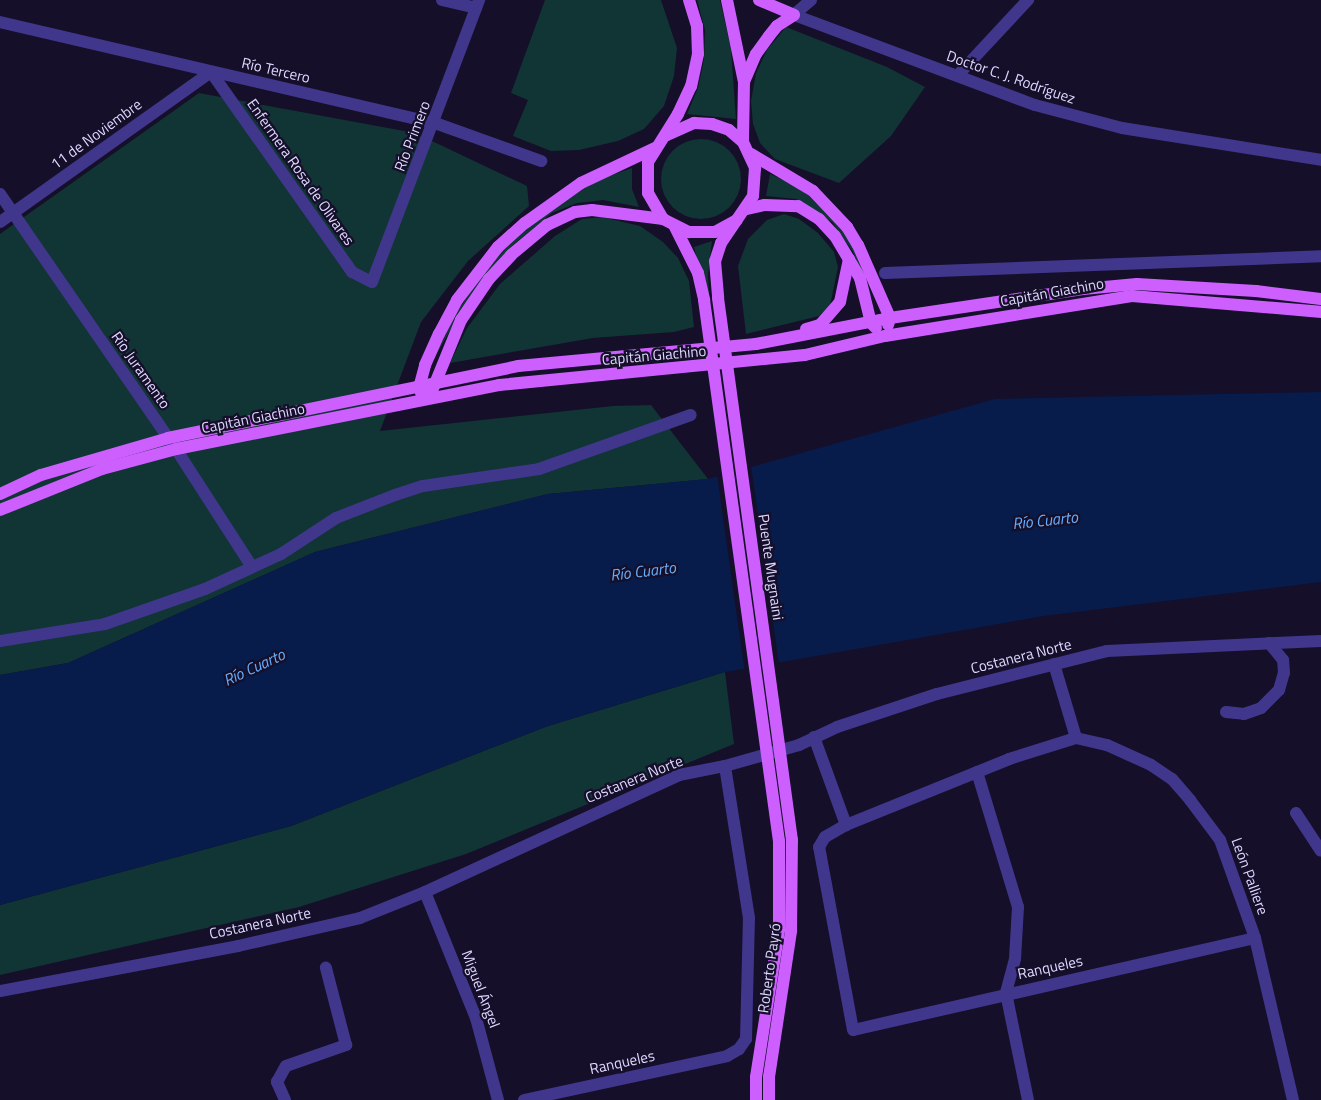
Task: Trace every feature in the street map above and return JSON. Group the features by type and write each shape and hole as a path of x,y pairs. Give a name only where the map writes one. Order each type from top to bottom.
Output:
{"main road":[{"path":"426,402 419,388 424,365 458,300 498,247 525,223 581,183 658,143 677,128 694,123 712,124 729,130 743,142 751,154 756,182 747,209 737,220 708,232 689,232 675,227 663,219 654,207 647,185 648,162 658,143 691,86 698,54 697,26 689,0"},
{"path":"727,0 744,82 743,142"},
{"name":"Doctor C. J. Rodríguez","path":"759,0 794,14"},
{"path":"744,82 756,54 769,36 777,26 794,14"},
{"path":"747,209 765,205 798,206 824,225 849,259 860,278 871,323 885,336 890,318 858,245 846,226 813,191 751,154"},
{"path":"426,402 435,385 461,320 489,279 511,255 547,225 575,212 592,210 663,219"},
{"name":"Puente Mugnaini","path":"737,220 721,243 716,261 718,298 792,840"},
{"name":"Puente Mugnaini","path":"675,227 695,266 704,300 779,842"},
{"path":"756,344 820,325 832,314 846,283 849,259"},
{"name":"Capitán Giachino","path":"0,494 41,475 168,438 372,394 435,385 518,366 756,344 890,318 1082,289 1137,284 1321,299"},
{"name":"Capitán Giachino","path":"0,510 84,475 176,450 536,380 694,368 805,355 885,336 1132,296 1321,312"},
{"name":"Roberto Payró","path":"769,1100 770,1068 792,931 792,840"},
{"name":"Roberto Payró","path":"756,1100 756,1077 779,930 779,842"}],"street":[{"path":"442,0 477,4"},
{"path":"794,14 811,0"},
{"path":"958,75 1019,3"},
{"name":"Río Primero","path":"372,282 435,123 477,4"},
{"name":"Doctor C. J. Rodríguez","path":"794,14 1035,105 1122,128 1321,160"},
{"name":"Río Tercero","path":"0,22 435,123 541,161"},
{"name":"11 de Noviembre","path":"0,222 211,72"},
{"name":"Enfermera Rosa de Olivares","path":"211,72 352,272 372,282"},
{"name":"Río Juramento","path":"0,194 168,438 252,567"},
{"path":"885,273 1321,256"},
{"path":"0,641 105,624 205,589 282,554 336,518 395,494 423,486 525,472 691,414"},
{"name":"Costanera Norte","path":"0,992 238,946 351,920 425,892 679,775 726,766 799,745 814,737 937,694 1106,651 1321,641"},
{"path":"1226,712 1244,714 1252,711 1276,694 1284,673 1283,660 1269,643"},
{"path":"814,737 846,825 977,772 1076,738 1054,664"},
{"name":"León Palliere","path":"1076,738 1107,745 1151,765 1172,779 1220,840 1255,938 1293,1100"},
{"name":"Ranqueles","path":"524,1100 727,1056 739,1049 746,1039 748,918 726,766"},
{"path":"977,772 1018,907 1015,959 1006,993 1028,1100"},
{"path":"1296,813 1321,851"},
{"name":"Ranqueles","path":"846,825 825,837 819,847 818,856 853,1030 1006,993 1255,938"},
{"name":"Miguel Ángel","path":"425,892 476,1018 498,1100"},
{"path":"285,1100 277,1082 286,1066 346,1045 326,968"}],"green space":[{"path":"545,0 661,0 677,48 674,76 664,106 644,129 618,141 579,150 551,151 513,136 528,100 511,93"},
{"path":"697,0 720,0 731,49 736,119 687,114 698,88 704,59 705,30"},
{"path":"786,27 887,67 925,87 891,136 839,183 775,159 760,143 753,124 751,101 756,73 767,50"},
{"path":"199,93 415,133 527,186 529,206 468,261 421,322 380,431 613,406 651,405 708,479 548,494 315,552 68,663 0,675 0,234"},
{"path":"693,139 709,139 730,150 741,171 741,187 730,208 709,219 693,219 679,213 667,201 661,187 661,171 667,157 679,145"},
{"path":"632,168 632,189 639,207 603,200 577,203 552,213 514,244 461,311 430,366 455,315 486,268 520,231 561,201 603,178"},
{"path":"770,174 794,185 819,203 853,243 875,306 853,252 832,222 796,199 766,196"},
{"path":"784,214 799,219 818,233 834,252 838,267 830,306 819,316 746,334 738,266 748,239 767,220"},
{"path":"602,217 640,226 663,242 678,258 689,281 694,327 674,332 593,338 450,363 467,328 500,284 555,236 582,219"},
{"path":"712,241 708,274 710,313 694,247"},
{"path":"725,672 734,744 466,854 299,907 0,975 0,905 291,826 548,726"}],"water":[{"name":"Río Cuarto","path":"1321,392 1321,582 1043,616 725,672 548,726 291,826 0,905 0,675 68,663 315,552 548,494 708,479 995,399"}],"pier":[{"path":"751,465 779,665 744,670 716,470"}]}
